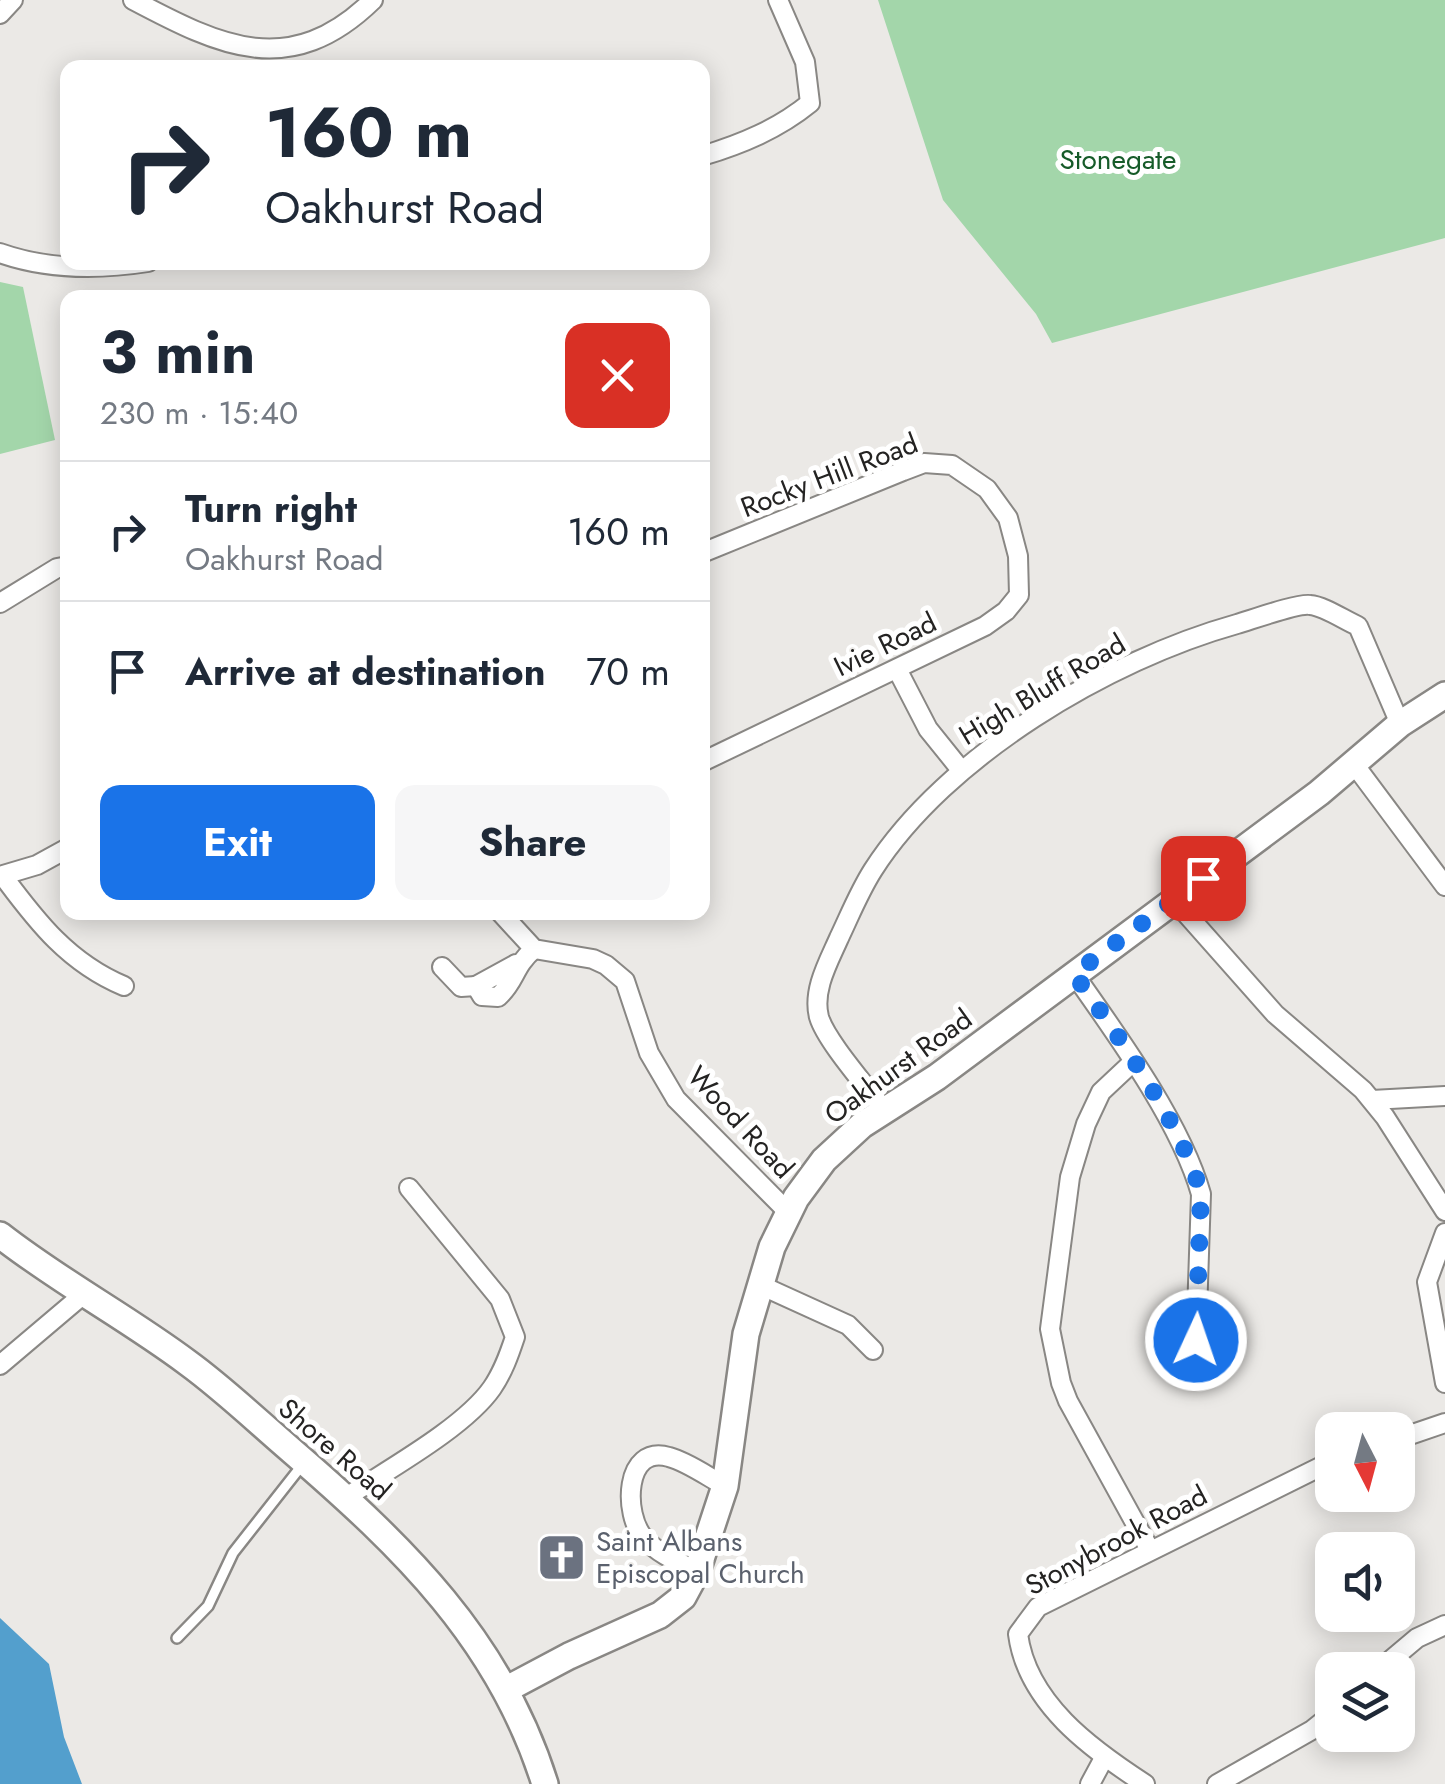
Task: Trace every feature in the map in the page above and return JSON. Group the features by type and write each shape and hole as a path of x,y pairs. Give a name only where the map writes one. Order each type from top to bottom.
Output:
{"street":[{"path":"0,14 13,0"},
{"path":"133,0 216,41 258,49 286,47 313,39 374,0"},
{"path":"710,153 764,134 810,103 805,62 778,0"},
{"path":"0,253 25,262 60,267"},
{"name":"Rocky Hill Road","path":"710,550 924,462 937,461 970,474 998,502 1011,525"},
{"name":"Ivie Road","path":"710,758 985,626 1019,596 1011,525"},
{"path":"0,603 60,567"},
{"name":"High Bluff Road","path":"884,1110 818,1016 821,979 874,869 894,842 961,770 1001,739 1090,686 1156,653 1224,628 1309,604 1358,626 1400,724"},
{"path":"898,669 928,730 961,770"},
{"name":"Oakhurst Road","path":"507,1689 660,1614 683,1597 697,1571 725,1486 739,1372 772,1247 808,1179 824,1160 884,1110 937,1077 1354,764 1400,724 1445,695"},
{"path":"1354,764 1445,886"},
{"path":"60,852 1,876 37,922 72,957 124,986"},
{"path":"1174,900 1275,1014 1372,1100 1445,1211"},
{"path":"442,967 456,983 476,986 482,996 498,997 512,979 516,964 534,950 507,920"},
{"name":"Wood Road","path":"534,950 593,959 606,964 625,982 649,1054 676,1099 788,1213"},
{"path":"1074,974 1134,1062 1187,1156 1201,1194 1195,1373"},
{"path":"1134,1062 1102,1092 1080,1141 1070,1176 1050,1329 1068,1401 1150,1550"},
{"path":"1372,1100 1445,1096"},
{"path":"346,1498 472,1410 491,1390 508,1360 515,1337 500,1299 410,1188"},
{"path":"1445,1233 1428,1282 1445,1383"},
{"name":"Shore Road","path":"0,1235 188,1362 346,1498 412,1561 466,1628 507,1689 530,1737 545,1784"},
{"path":"760,1285 848,1325 873,1350"},
{"path":"0,1365 84,1293"},
{"path":"1415,1434 1445,1423"},
{"path":"697,1571 667,1557 642,1536 628,1501 631,1481 640,1466 653,1456 668,1456 725,1486"},
{"name":"Stonybrook Road","path":"1145,1784 1086,1744 1040,1690 1021,1656 1018,1634 1038,1607 1315,1468"},
{"path":"1400,1652 1417,1638 1445,1625"},
{"path":"1216,1784 1315,1728"},
{"path":"1090,1784 1104,1758"}],"lane":[{"path":"177,1638 208,1606 233,1553 305,1462"}],"green space":[{"name":"Stonegate","path":"878,0 1445,0 1445,238 1052,343 1036,314 943,200"},
{"path":"0,282 23,287 55,440 0,454"}],"water":[{"path":"0,1618 49,1664 64,1737 82,1784 0,1784"}],"place":[{"name":"Saint Albans Episcopal Church","path":"561,1557"}],"route":[{"path":"1196,1340 1201,1194 1195,1174 1151,1091 1074,974 1203,878"}]}
